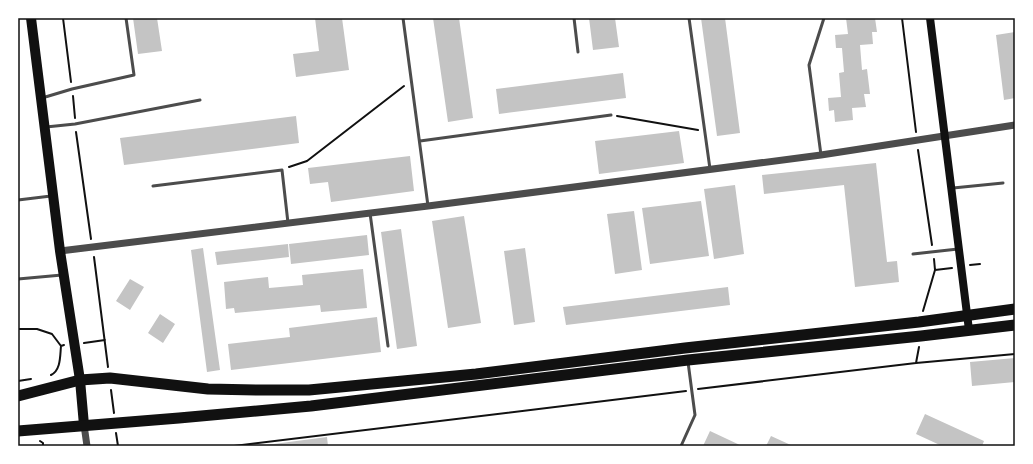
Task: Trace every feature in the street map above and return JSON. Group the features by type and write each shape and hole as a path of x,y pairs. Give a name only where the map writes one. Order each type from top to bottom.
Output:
{"highway":[{"path":"18,396 80,380 110,378 208,389 309,390 476,374 685,348 919,322 1015,309"},
{"path":"18,431 311,406 688,360 1015,325"}],"main road":[{"path":"31,18 60,251 80,380 84,426"},
{"path":"930,18 969,330"}],"street":[{"path":"60,251 428,206 821,155 916,139 1015,125"},
{"path":"84,426 86,446"}],"lane":[{"path":"42,98 72,89 134,75 126,18"},
{"path":"403,18 428,206"},
{"path":"574,18 578,52"},
{"path":"689,18 710,169"},
{"path":"821,155 810,65 824,18"},
{"path":"45,128 75,124 200,100"},
{"path":"420,141 611,115"},
{"path":"153,186 282,170 288,223"},
{"path":"951,189 1004,183"},
{"path":"18,200 53,196"},
{"path":"370,213 388,346"},
{"path":"912,254 958,249"},
{"path":"18,279 64,275"},
{"path":"681,446 695,415 688,360"}],"path":[{"path":"902,18 916,139 935,270 919,322"},
{"path":"282,170 307,161 411,80"},
{"path":"611,115 705,132"},
{"path":"92,247 118,446"},
{"path":"935,270 980,264"},
{"path":"18,329 37,329 52,334 61,346 60,363 54,373 48,376"},
{"path":"61,346 105,340"},
{"path":"234,446 916,363 1015,354"},
{"path":"18,382 37,379"}],"building":[{"path":"133,18 157,18 162,51 138,54"},
{"path":"315,18 342,18 349,70 296,77 293,54 319,51"},
{"path":"433,18 459,18 473,118 448,122"},
{"path":"589,18 615,18 619,47 593,50"},
{"path":"701,18 725,18 740,133 717,136"},
{"path":"846,18 875,18 877,32 872,32 873,44 860,45 862,70 867,69 870,94 864,94 866,107 852,108 853,120 835,122 834,110 829,111 828,98 841,97 839,73 844,72 842,48 836,48 835,35 848,34"},
{"path":"1015,32 1015,98 1004,100 996,35"},
{"path":"623,73 626,98 499,114 496,89"},
{"path":"296,116 299,143 124,165 120,138"},
{"path":"679,131 684,163 599,174 595,141"},
{"path":"410,156 414,191 331,202 328,182 310,184 308,168"},
{"path":"876,163 887,262 897,261 899,282 855,287 844,185 764,194 762,175"},
{"path":"735,185 744,254 714,259 704,189"},
{"path":"701,201 709,256 650,264 642,208"},
{"path":"634,211 642,270 615,274 607,214"},
{"path":"464,216 481,323 448,328 432,221"},
{"path":"401,229 417,346 397,349 381,232"},
{"path":"367,235 369,255 291,264 289,244"},
{"path":"288,244 289,257 217,265 215,252"},
{"path":"203,248 220,370 207,372 191,250"},
{"path":"525,248 535,322 514,325 504,251"},
{"path":"363,269 367,308 321,312 320,305 235,313 234,308 226,309 224,282 268,277 269,288 303,285 302,275"},
{"path":"130,279 144,287 130,310 116,301"},
{"path":"728,287 730,305 566,325 563,307"},
{"path":"160,314 175,324 163,343 148,333"},
{"path":"377,317 381,352 231,370 228,344 290,337 289,328"},
{"path":"1015,358 1015,382 972,386 970,362"},
{"path":"925,414 984,441 982,446 942,446 916,434"},
{"path":"710,431 742,446 703,446"},
{"path":"771,436 793,446 766,446"},
{"path":"327,437 328,446 266,446 266,445"}]}
